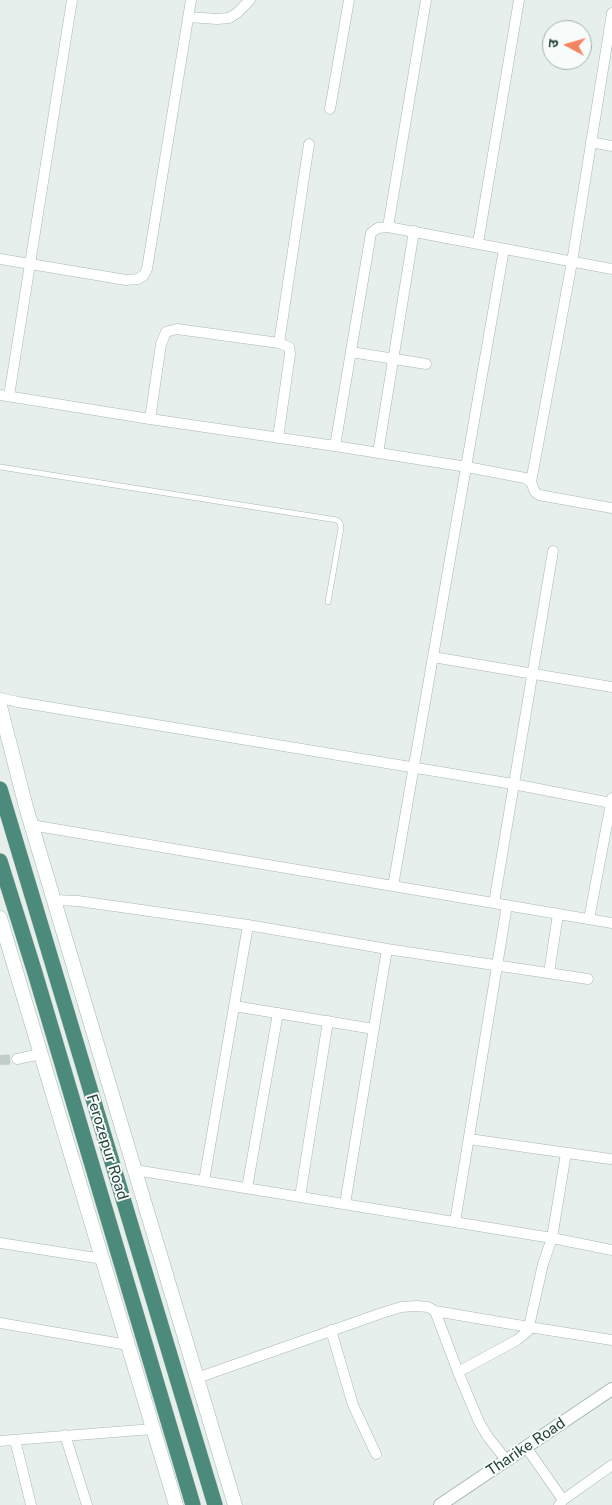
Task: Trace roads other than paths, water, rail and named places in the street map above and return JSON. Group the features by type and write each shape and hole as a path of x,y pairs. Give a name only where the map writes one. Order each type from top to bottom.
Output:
{"highway":[{"name":"Ferozepur Road","path":"0,789 215,1505"},
{"name":"Ferozepur Road","path":"0,861 193,1505"}],"main road":[{"path":"0,706 54,900 235,1505"},
{"path":"0,918 103,1259 174,1504"}],"street":[{"path":"72,0 30,264 5,395 467,467 518,476 531,482"},
{"path":"0,259 126,280 138,279 144,275 147,269 191,0"},
{"path":"188,17 229,18 237,14 250,0"},
{"path":"330,109 349,0"},
{"path":"388,227 426,0"},
{"path":"478,244 519,0"},
{"path":"612,20 572,262 531,482 535,492 539,495 612,508"},
{"path":"600,84 612,86"},
{"path":"591,142 612,146"},
{"path":"279,343 309,144"},
{"path":"335,446 371,234 378,228 388,227 414,231 612,269"},
{"path":"378,453 414,231"},
{"path":"393,886 504,249"},
{"path":"150,419 160,344 166,332 177,329 279,343 289,347 290,354 278,438"},
{"path":"351,352 426,364"},
{"path":"494,903 553,551"},
{"path":"434,657 612,687"},
{"path":"0,698 612,800 589,919"},
{"path":"32,825 612,923"},
{"path":"54,900 78,901 248,925 387,949 588,979"},
{"path":"455,1222 508,905"},
{"path":"549,973 558,914"},
{"path":"204,1181 248,925"},
{"path":"345,1204 387,949"},
{"path":"234,1006 374,1029"},
{"path":"247,1188 278,1013"},
{"path":"300,1197 328,1021"},
{"path":"17,1059 41,1054"},
{"path":"469,1139 610,1159"},
{"path":"458,1372 517,1340 528,1331 543,1264 552,1238 566,1153"},
{"path":"135,1170 552,1238 612,1250"},
{"path":"0,1243 103,1259"},
{"path":"197,1378 331,1330 402,1307 422,1306 435,1311 612,1340"},
{"path":"435,1311 458,1372 480,1422 488,1437 507,1461"},
{"path":"0,1322 128,1345"},
{"path":"331,1330 353,1405 376,1454"},
{"name":"Tharike Road","path":"440,1505 612,1389"},
{"path":"0,1440 153,1429"},
{"path":"65,1435 87,1505"},
{"path":"15,1440 31,1505"},
{"path":"526,1447 561,1502 612,1465"}],"lane":[{"path":"0,467 337,520 341,528 328,602"}],"tunnel":[{"path":"0,1060 17,1059"}]}
